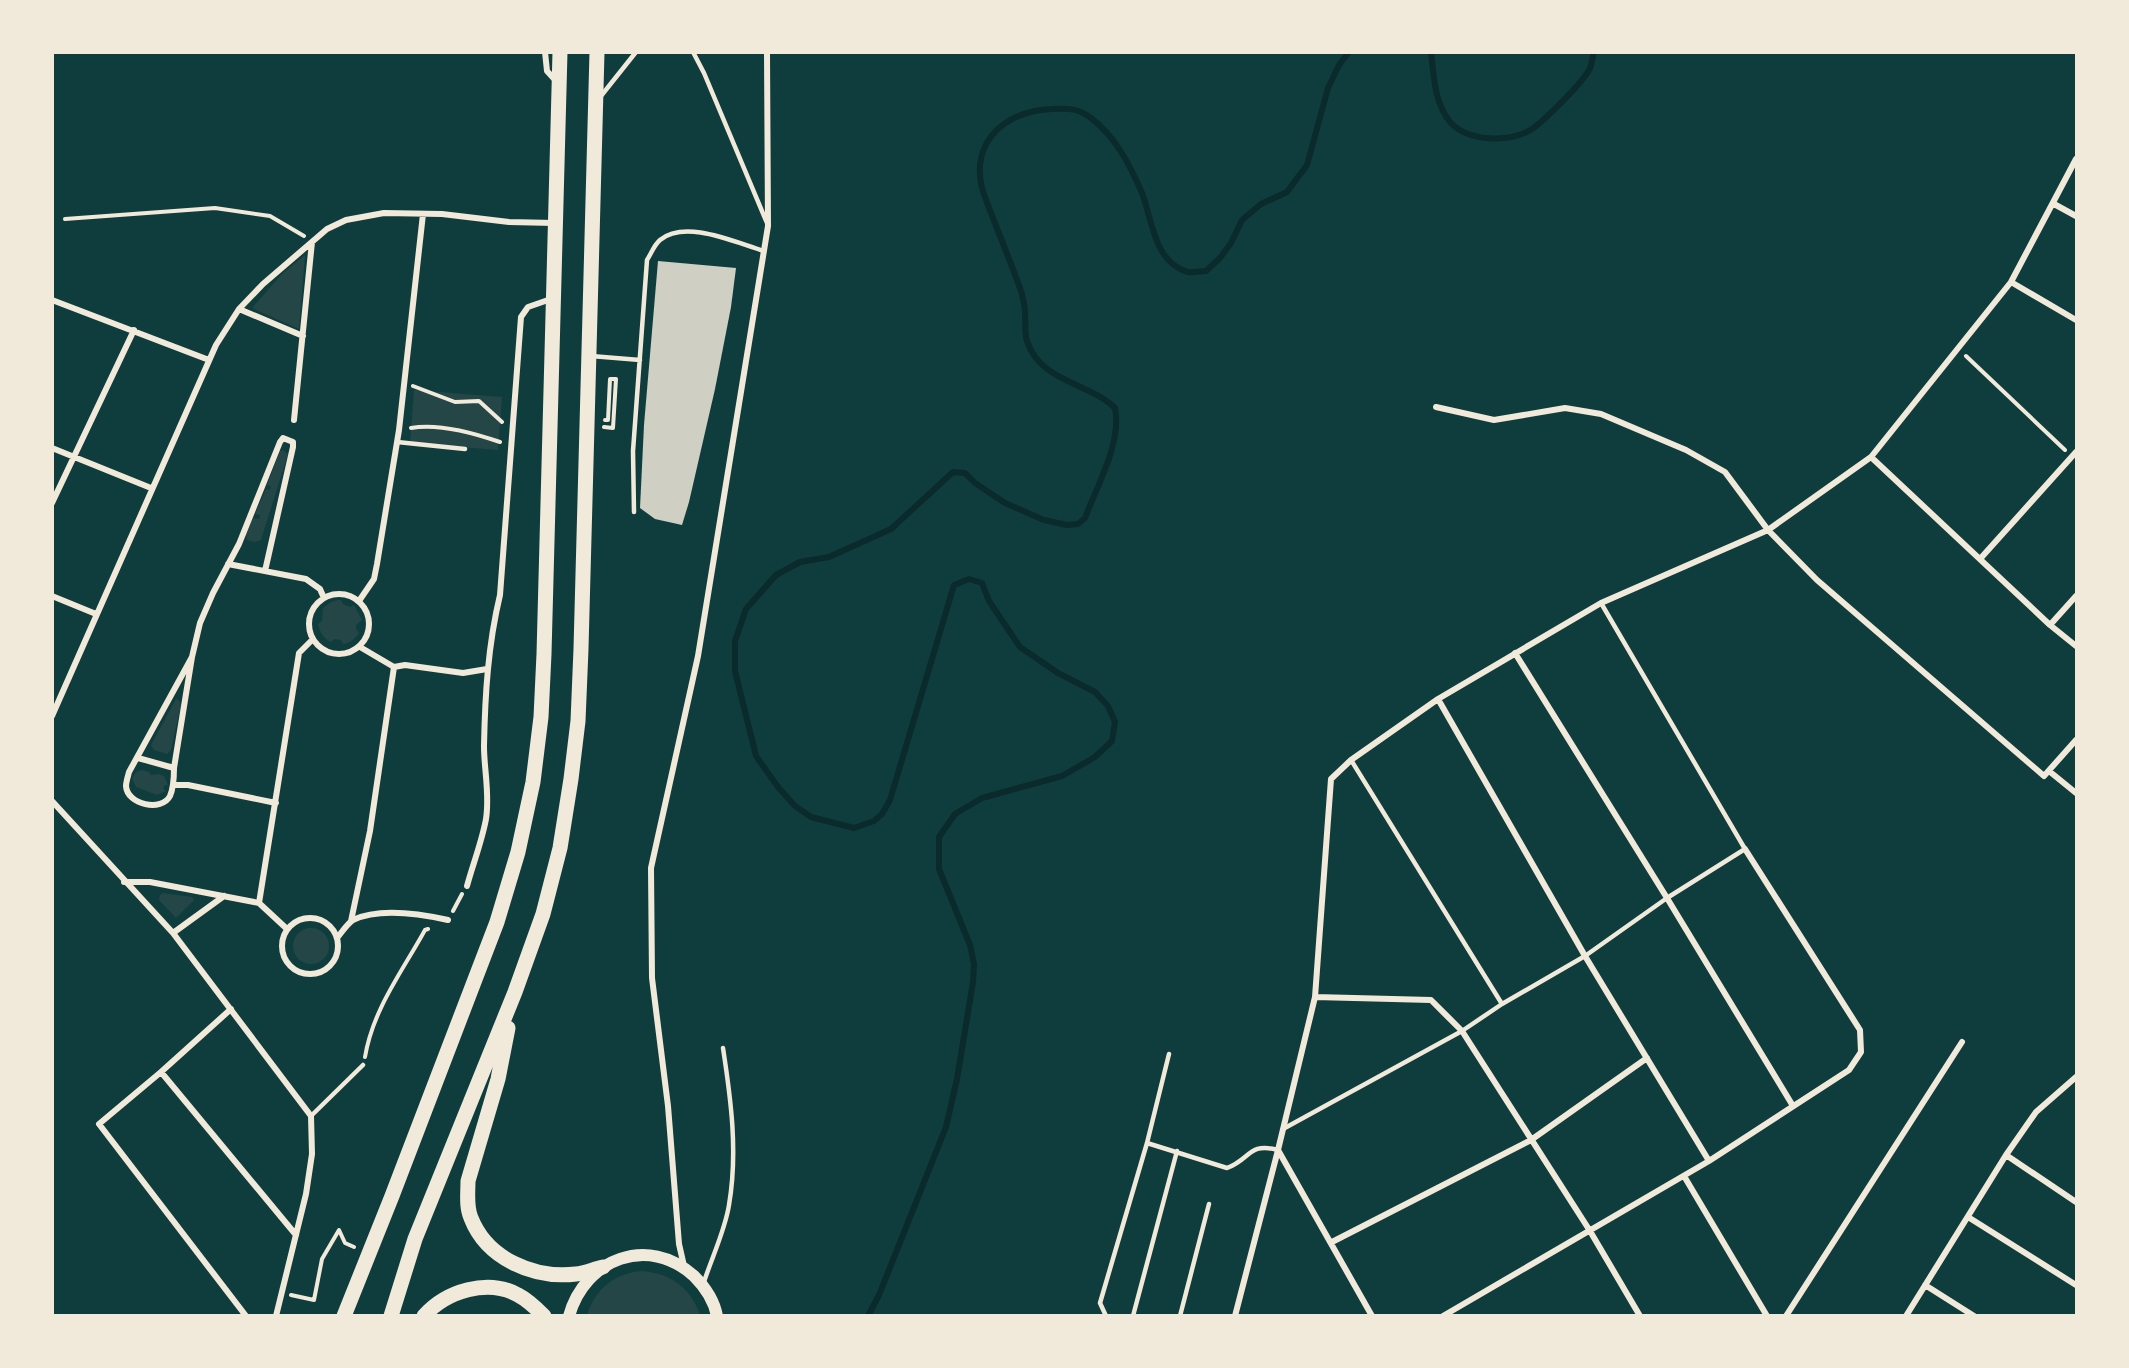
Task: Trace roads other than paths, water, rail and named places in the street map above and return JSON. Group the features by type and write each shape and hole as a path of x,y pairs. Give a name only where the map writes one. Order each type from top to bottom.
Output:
{"highway":[{"path":"344,1316 496,922 518,852 533,782 541,717 561,52"},
{"path":"391,1316 415,1239 515,992 543,914 560,848 572,779 582,649 597,52"},
{"path":"515,992 498,1079 468,1181 467,1198 471,1217 490,1246 517,1265 530,1270 576,1274 603,1267"},
{"path":"424,1316 441,1300 479,1287 506,1290 518,1294 544,1316"}],"main road":[{"path":"568,1316 576,1295 587,1279 603,1267 622,1258 643,1255 664,1258 684,1267 703,1284 715,1306 717,1316"}],"street":[{"path":"545,52 547,71 560,84"},
{"path":"684,1267 679,1244 668,1106 652,978 651,868 698,656 768,226 767,52"},
{"path":"1235,1316 1315,997 1331,779 1351,760 1438,699 1515,653 1601,603 1768,530 1871,457 2011,282 2076,159"},
{"path":"2054,204 2076,216"},
{"path":"52,716 216,345 239,309 263,284 327,229 346,220 384,213 442,214 509,222 556,224"},
{"path":"359,601 374,579 399,430 423,214"},
{"path":"294,420 312,242"},
{"path":"2011,282 2076,320"},
{"path":"467,886 486,819 488,782 484,748 487,669 491,633 500,595 521,316 528,307 555,298"},
{"path":"52,300 209,360"},
{"path":"239,309 303,336"},
{"path":"52,503 134,330"},
{"path":"1436,407 1494,420 1565,408 1601,414 1686,450 1725,472 1768,530 1817,580 2044,776 2076,740"},
{"path":"192,657 129,772 126,786 130,797 138,802 149,804 164,802 174,785 174,768 192,657 200,623 239,544 283,438 293,442 293,447 265,571"},
{"path":"52,447 151,488"},
{"path":"1980,559 2074,454"},
{"path":"1871,457 2050,625 2076,646"},
{"path":"228,564 306,579 320,589 324,598"},
{"path":"342,594 359,601 369,615 370,624 369,632 360,647 339,655 323,651 309,630 309,621 317,604 324,598 342,594"},
{"path":"52,596 96,614"},
{"path":"2050,625 2076,596"},
{"path":"259,903 299,653 313,639"},
{"path":"360,647 394,666 405,665 462,673 487,669"},
{"path":"1515,653 1793,1106"},
{"path":"337,938 351,921 370,831 394,666"},
{"path":"1438,699 1585,956 1709,1161"},
{"path":"138,758 174,768"},
{"path":"2049,771 2076,793"},
{"path":"174,785 188,785 276,803"},
{"path":"52,801 173,933 311,1116 312,1154 306,1194 276,1316"},
{"path":"1443,1316 1709,1161 1849,1070 1861,1052 1860,1030 1744,849"},
{"path":"124,882 150,882 259,903 287,929"},
{"path":"173,933 224,896"},
{"path":"351,921 368,915 414,913 448,920"},
{"path":"310,917 327,923 337,938 336,957 331,965 324,971 314,974 296,971 284,957 281,947 287,929 301,919 310,917"},
{"path":"1315,997 1431,1000 1462,1031 1590,1231 1640,1316"},
{"path":"231,1009 99,1124 246,1316"},
{"path":"1786,1316 1962,1042"},
{"path":"1332,1242 1531,1140 1647,1058"},
{"path":"161,1072 296,1235"},
{"path":"1906,1316 2006,1155 2036,1112 2076,1077"},
{"path":"1278,1150 1372,1316"},
{"path":"2006,1155 2076,1202"},
{"path":"1684,1176 1767,1316"},
{"path":"1968,1217 2076,1285"},
{"path":"1925,1285 1974,1316"}],"lane":[{"path":"595,102 636,52"},
{"path":"693,52 768,226"},
{"path":"634,512 633,451 647,260 657,241 666,236 692,230 764,251"},
{"path":"589,356 640,360"},
{"path":"397,442 465,449"},
{"path":"1283,1129 1462,1031 1502,1004 1585,956 1667,898 1744,849 1601,603"},
{"path":"1351,760 1502,1004"},
{"path":"703,1284 729,1208 735,1160 730,1096 723,1048"},
{"path":"1106,1316 1100,1303 1147,1143 1169,1054"},
{"path":"311,1116 363,1065"},
{"path":"1147,1143 1177,1151 1217,1167 1227,1168 1257,1148 1266,1147 1278,1150"},
{"path":"1133,1316 1177,1151"},
{"path":"1180,1316 1209,1204"}],"waterway":[{"path":"868,1316 879,1295 946,1127 957,1079 973,982 974,964 970,945 939,869 939,837 955,814 982,798 1062,776 1095,757 1112,741 1115,722 1108,706 1095,692 1058,673 1020,647 989,601 982,583 969,579 954,585 890,800 882,814 874,821 854,828 811,817 795,806 756,756 735,671 735,641 746,609 776,575 800,562 829,557 891,529 953,472 965,473 975,483 1005,503 1044,520 1067,525 1078,524 1085,518 1112,449 1115,435 1115,408 1104,399 1042,365 1033,355 1027,341 1022,294 981,181 980,164 984,149 1003,125 1033,111 1052,109 1072,109 1091,118 1115,142 1127,162 1142,193 1156,239 1168,260 1188,272 1206,271 1231,243 1242,220 1261,204 1287,192 1307,165 1328,88 1339,65 1349,52"},
{"path":"1431,52 1436,89 1441,106 1450,122 1467,134 1489,138 1512,137 1523,134 1538,125 1585,76 1591,66 1594,52"}]}
